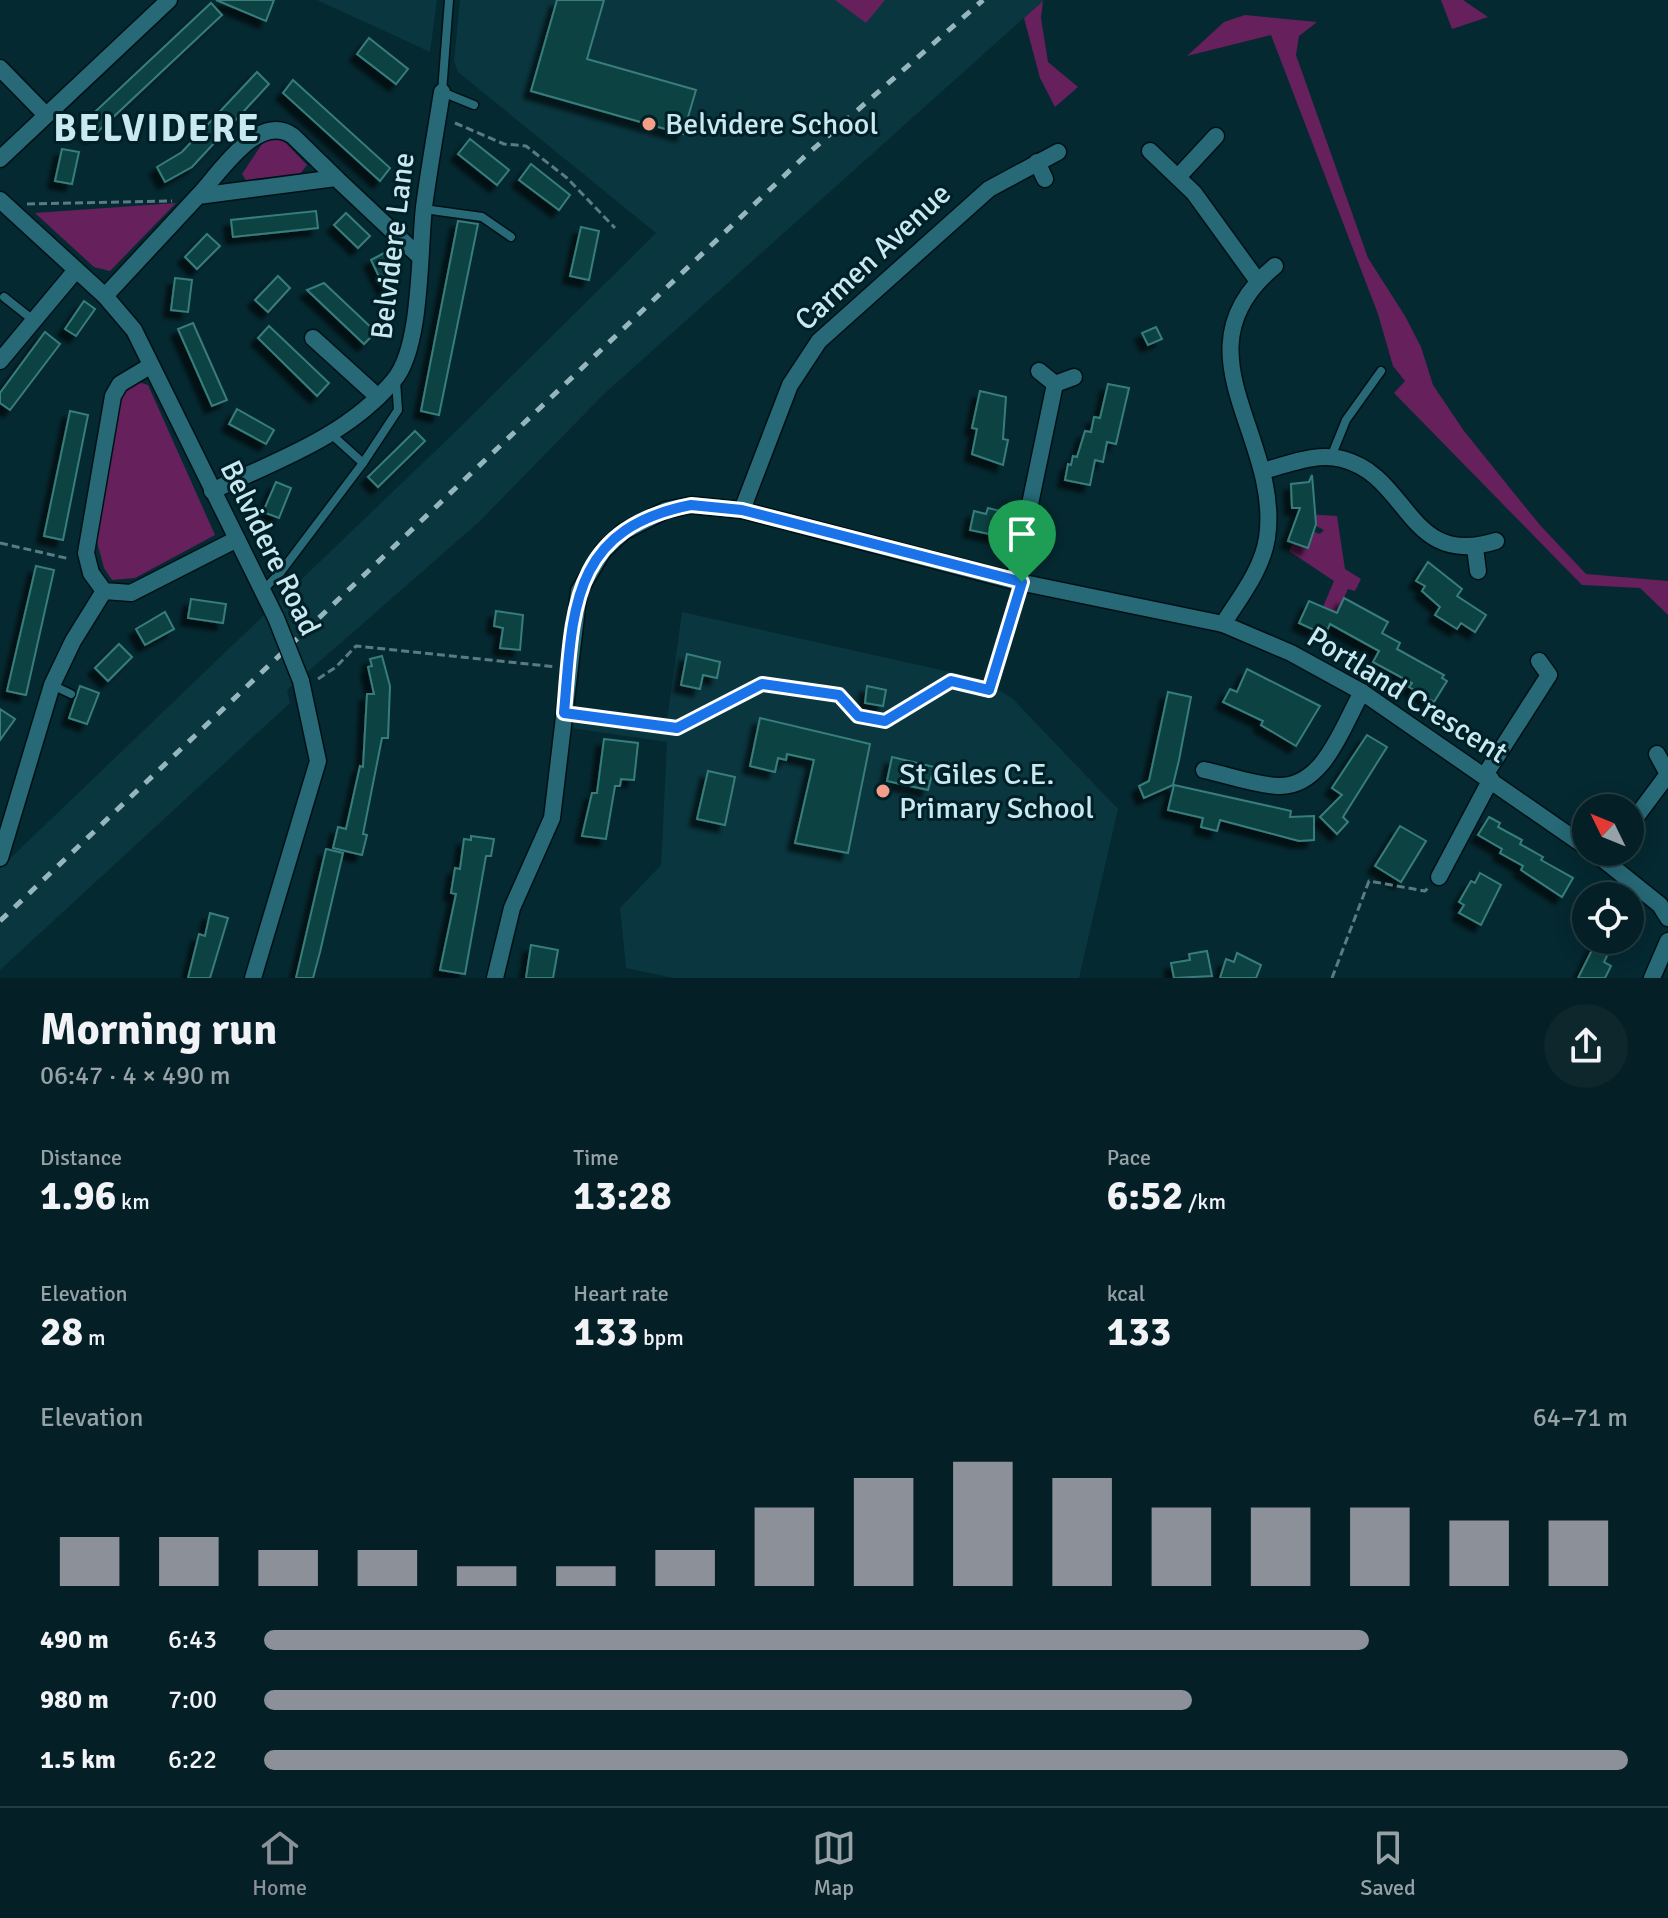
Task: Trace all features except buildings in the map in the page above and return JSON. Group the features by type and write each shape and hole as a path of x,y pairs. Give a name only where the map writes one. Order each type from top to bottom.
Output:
{"street":[{"path":"0,159 169,0"},
{"path":"0,68 46,115"},
{"name":"Belvidere Lane","path":"212,491 354,420 395,379 408,356 413,332 424,209 442,92"},
{"path":"105,296 253,138 270,129 285,131 293,136 420,257"},
{"path":"1178,177 1216,136"},
{"path":"1150,151 1214,217 1257,280"},
{"name":"Carmen Avenue","path":"742,510 790,385 819,341 989,189 1058,152"},
{"path":"1037,162 1045,179"},
{"path":"193,202 336,178"},
{"name":"Belvidere Road","path":"0,200 105,296 134,330 263,590 302,684 318,761 291,838 253,978"},
{"path":"1223,624 1262,558 1268,515 1262,471 1228,351 1236,312 1257,280 1275,266"},
{"path":"0,361 76,270"},
{"path":"313,338 378,397"},
{"path":"104,591 87,563 88,541 113,396 120,384 150,366"},
{"path":"1039,371 1055,384"},
{"path":"1055,384 1074,377"},
{"path":"1018,581 1055,384"},
{"path":"1262,471 1301,461 1331,458 1357,465 1374,477 1432,539 1475,548 1496,541"},
{"name":"Portland Crescent","path":"495,978 512,908 552,818 579,591 603,551 623,532 666,510 691,505 742,510 1018,581 1223,624 1291,653 1362,692 1572,837"},
{"path":"104,591 131,593 237,539"},
{"path":"1475,548 1478,571"},
{"path":"0,858 52,685 73,641 104,591"},
{"path":"1439,877 1488,777 1557,677 1539,661"},
{"path":"1204,770 1279,786 1312,776 1362,692"},
{"path":"1644,806 1668,774 1657,754"},
{"path":"1222,774 1226,756"},
{"path":"1449,857 1466,867"},
{"path":"1615,866 1668,915"},
{"path":"1652,978 1668,941"}],"lane":[{"path":"449,0 442,92 474,105"},
{"path":"424,209 482,217 511,237"},
{"path":"4,297 33,320"},
{"path":"1331,458 1346,420 1381,371"},
{"path":"263,590 280,573 363,463 398,410 395,379"},
{"path":"331,434 363,463"},
{"path":"564,713 677,728 762,684 839,695"},
{"path":"52,685 71,694"}],"path":[{"path":"437,127 449,128 456,122 504,144 526,146 567,178 615,228"},
{"path":"16,214 27,204 193,202"},
{"path":"0,543 87,563"},
{"path":"839,695 858,716 885,721 951,681 989,690 1018,581"},
{"path":"302,684 336,667 356,646 568,668"},
{"path":"1332,978 1369,881 1425,891 1439,877"}],"shaded area":[{"path":"317,0 437,0 430,52"},
{"path":"460,0 1044,0 604,394 479,522 287,690 290,703 0,970 0,868 451,436 656,233 458,72 454,61"},
{"path":"835,0 885,0 866,23"},
{"path":"1441,0 1463,0 1488,17 1452,29"},
{"path":"1043,1 1041,18 1048,62 1078,87 1055,107 1040,78 1024,18"},
{"path":"1245,15 1317,22 1299,36 1296,55 1368,258 1421,347 1433,385 1464,431 1539,524 1586,574 1668,581 1668,615 1640,588 1582,585 1394,393 1405,381 1393,366 1378,314 1271,35 1187,56 1224,22"},
{"path":"271,138 282,139 307,165 300,174 246,180 242,174 262,144"},
{"path":"176,203 110,271 94,267 35,213"},
{"path":"135,381 148,385 215,535 135,578 112,580 104,568 96,538 121,395"},
{"path":"1304,514 1337,516 1345,569 1361,579 1355,591 1348,589 1337,613 1323,607 1334,581 1289,551 1293,543 1308,548 1314,532 1320,534 1324,530 1302,519"},
{"name":"St Giles C.E. Primary School","path":"682,612 981,679 1013,699 1118,809 1079,978 673,978 626,968 620,908 661,865 667,742 571,728 574,708 667,720"}],"railway":[{"path":"0,921 803,158 983,0"}],"place":[{"name":"Belvidere School","path":"649,124"},
{"name":"St Giles C.E. Primary School","path":"883,791"}],"district":[{"name":"BELVIDERE","path":"157,128"}],"route":[{"path":"691,505 715,505 742,510 1022,582 989,690 951,681 885,721 858,716 839,695 822,690 762,684 677,728 564,713 573,615 589,570 623,532 642,519 666,510 691,505"}]}
